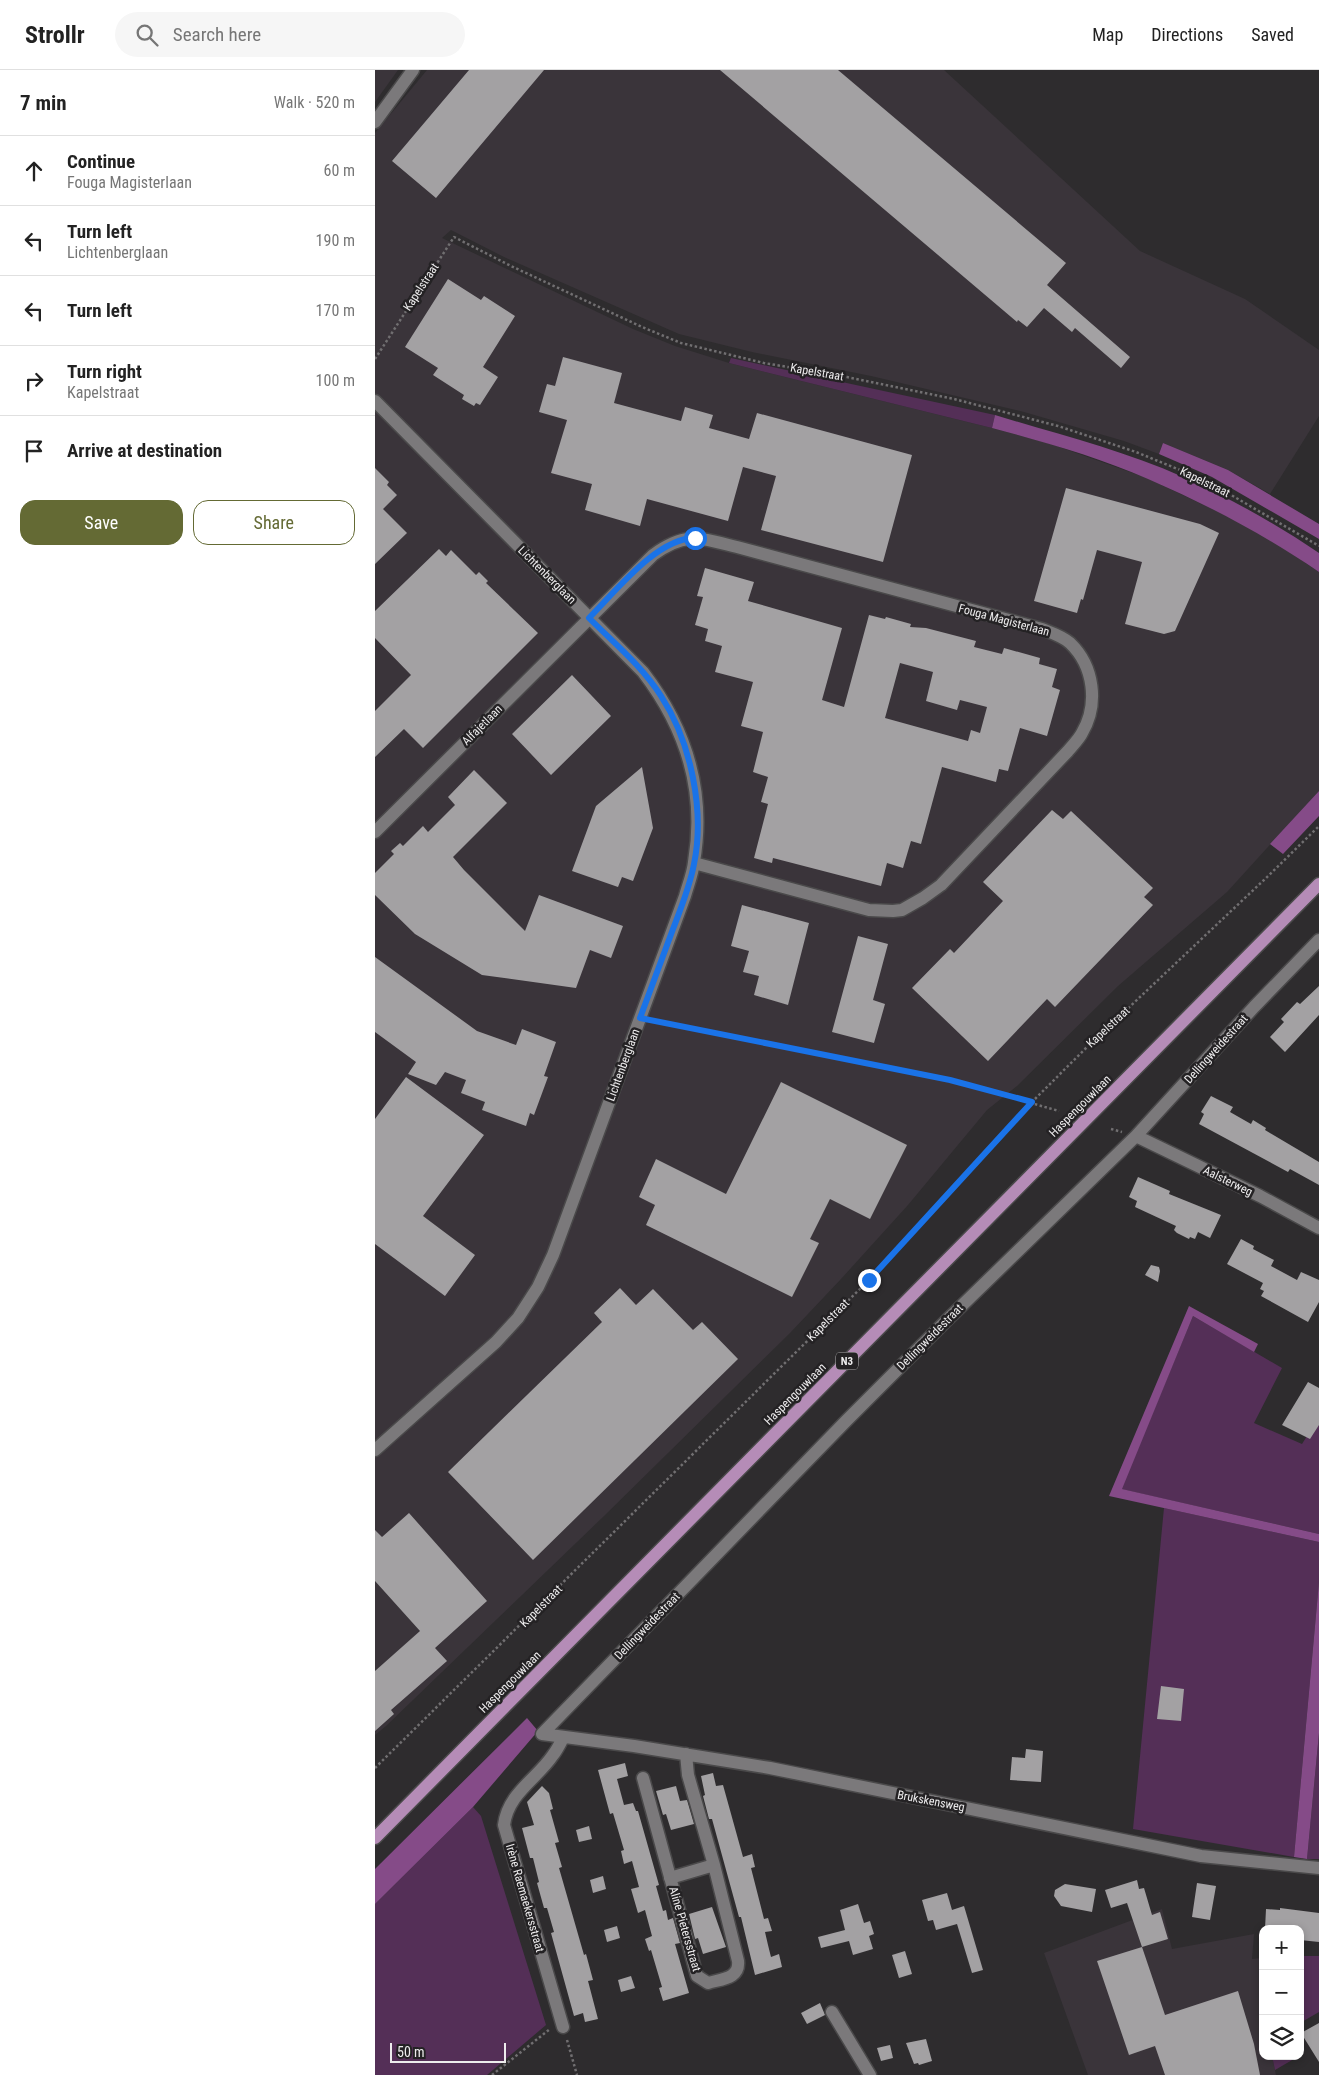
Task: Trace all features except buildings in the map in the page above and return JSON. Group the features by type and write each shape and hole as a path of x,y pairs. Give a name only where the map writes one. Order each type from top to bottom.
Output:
{"main road":[{"name":"Haspengouwlaan","path":"375,1838 1319,884"}],"street":[{"path":"375,122 413,70"},
{"name":"Lichtenberglaan","path":"375,400 643,672 662,697 687,754 694,783 698,826 694,864 685,896 553,1255 538,1287 519,1318 496,1342 375,1450"},
{"name":"Fouga Magisterlaan","path":"589,618 653,555 673,542 684,538 695,538 737,547 1056,634 1069,642 1081,656 1089,672 1093,688 1091,708 1083,732 1068,751 941,885 909,906 893,912 869,910 694,864"},
{"name":"Alfajetlaan","path":"375,832 589,618"},
{"name":"Dellingweidestraat","path":"542,1734 847,1420 1136,1136 1254,1007 1319,940"},
{"name":"Aalsterweg","path":"1136,1136 1260,1196 1319,1228"},
{"name":"Brukskensweg","path":"542,1734 634,1746 770,1768 1201,1856 1319,1868"},
{"name":"Irène Raemaekersstraat","path":"562,2024 503,1824 505,1813 511,1800 553,1756 563,1738"},
{"name":"Aline Pietersstraat","path":"643,1778 697,1976 708,1983 735,1975 739,1969 738,1961 714,1864 688,1775 686,1754"},
{"name":"Aline Pietersstraat","path":"670,1878 714,1864"},
{"path":"832,2012 870,2075"}],"path":[{"name":"Kapelstraat","path":"375,359 454,236 528,274 681,343 764,363 847,377 954,399 1058,426 1136,452 1207,481 1319,546"},
{"name":"Kapelstraat","path":"375,1768 869,1280 1032,1102 1086,1048 1319,826"},
{"path":"640,1018 950,1080 1059,1111"},
{"path":"492,2075 562,2024 577,2075"}],"shaded area":[{"path":"375,70 398,70 375,102"},
{"path":"427,70 944,70 1140,251 1245,299 1319,350 1319,416 1270,494 1228,470 1163,443 1159,454 1124,441 1024,412 679,334 504,257 451,230 442,238 633,329 675,346 729,363 1051,444 1147,478 1231,518 1284,548 1319,572 1319,791 1227,892 1118,986 1017,1086 987,1110 908,1205 790,1333 604,1516 375,1735 375,133"},
{"path":"731,358 995,415 992,428 729,363"},
{"path":"995,415 1137,459 1201,485 1252,512 1319,553 1319,572 1236,521 1148,479 1051,444 992,428"},
{"path":"1163,443 1228,470 1319,524 1319,539 1212,477 1159,454"},
{"path":"1319,791 1319,816 1283,854 1270,844"},
{"path":"1189,1306 1258,1344 1254,1352 1193,1316 1122,1489 1319,1534 1319,1542 1109,1496"},
{"path":"1193,1316 1282,1368 1254,1423 1302,1444 1319,1417 1319,1534 1121,1489"},
{"path":"1164,1508 1319,1542 1319,1582 1294,1857 1133,1829"},
{"path":"1319,1582 1319,1733 1307,1859 1294,1857"},
{"path":"527,1718 538,1731 473,1807 375,1904 375,1869"},
{"path":"1319,1733 1319,1859 1307,1859"},
{"path":"473,1807 481,1816 546,2025 487,2075 375,2075 375,1904"},
{"path":"1162,1909 1172,1949 1254,1934 1252,1959 1259,1958 1259,2060 1273,2060 1276,2075 1088,2075 1044,1953"},
{"path":"1304,1956 1319,1956 1319,2012 1304,2021"},
{"path":"1273,2060 1292,2060 1275,2070"}],"route":[{"path":"695,538 684,538 673,542 653,555 589,618 643,672 662,697 687,754 694,783 698,826 694,864 685,896 640,1018 950,1080 1032,1102 869,1280"}]}
